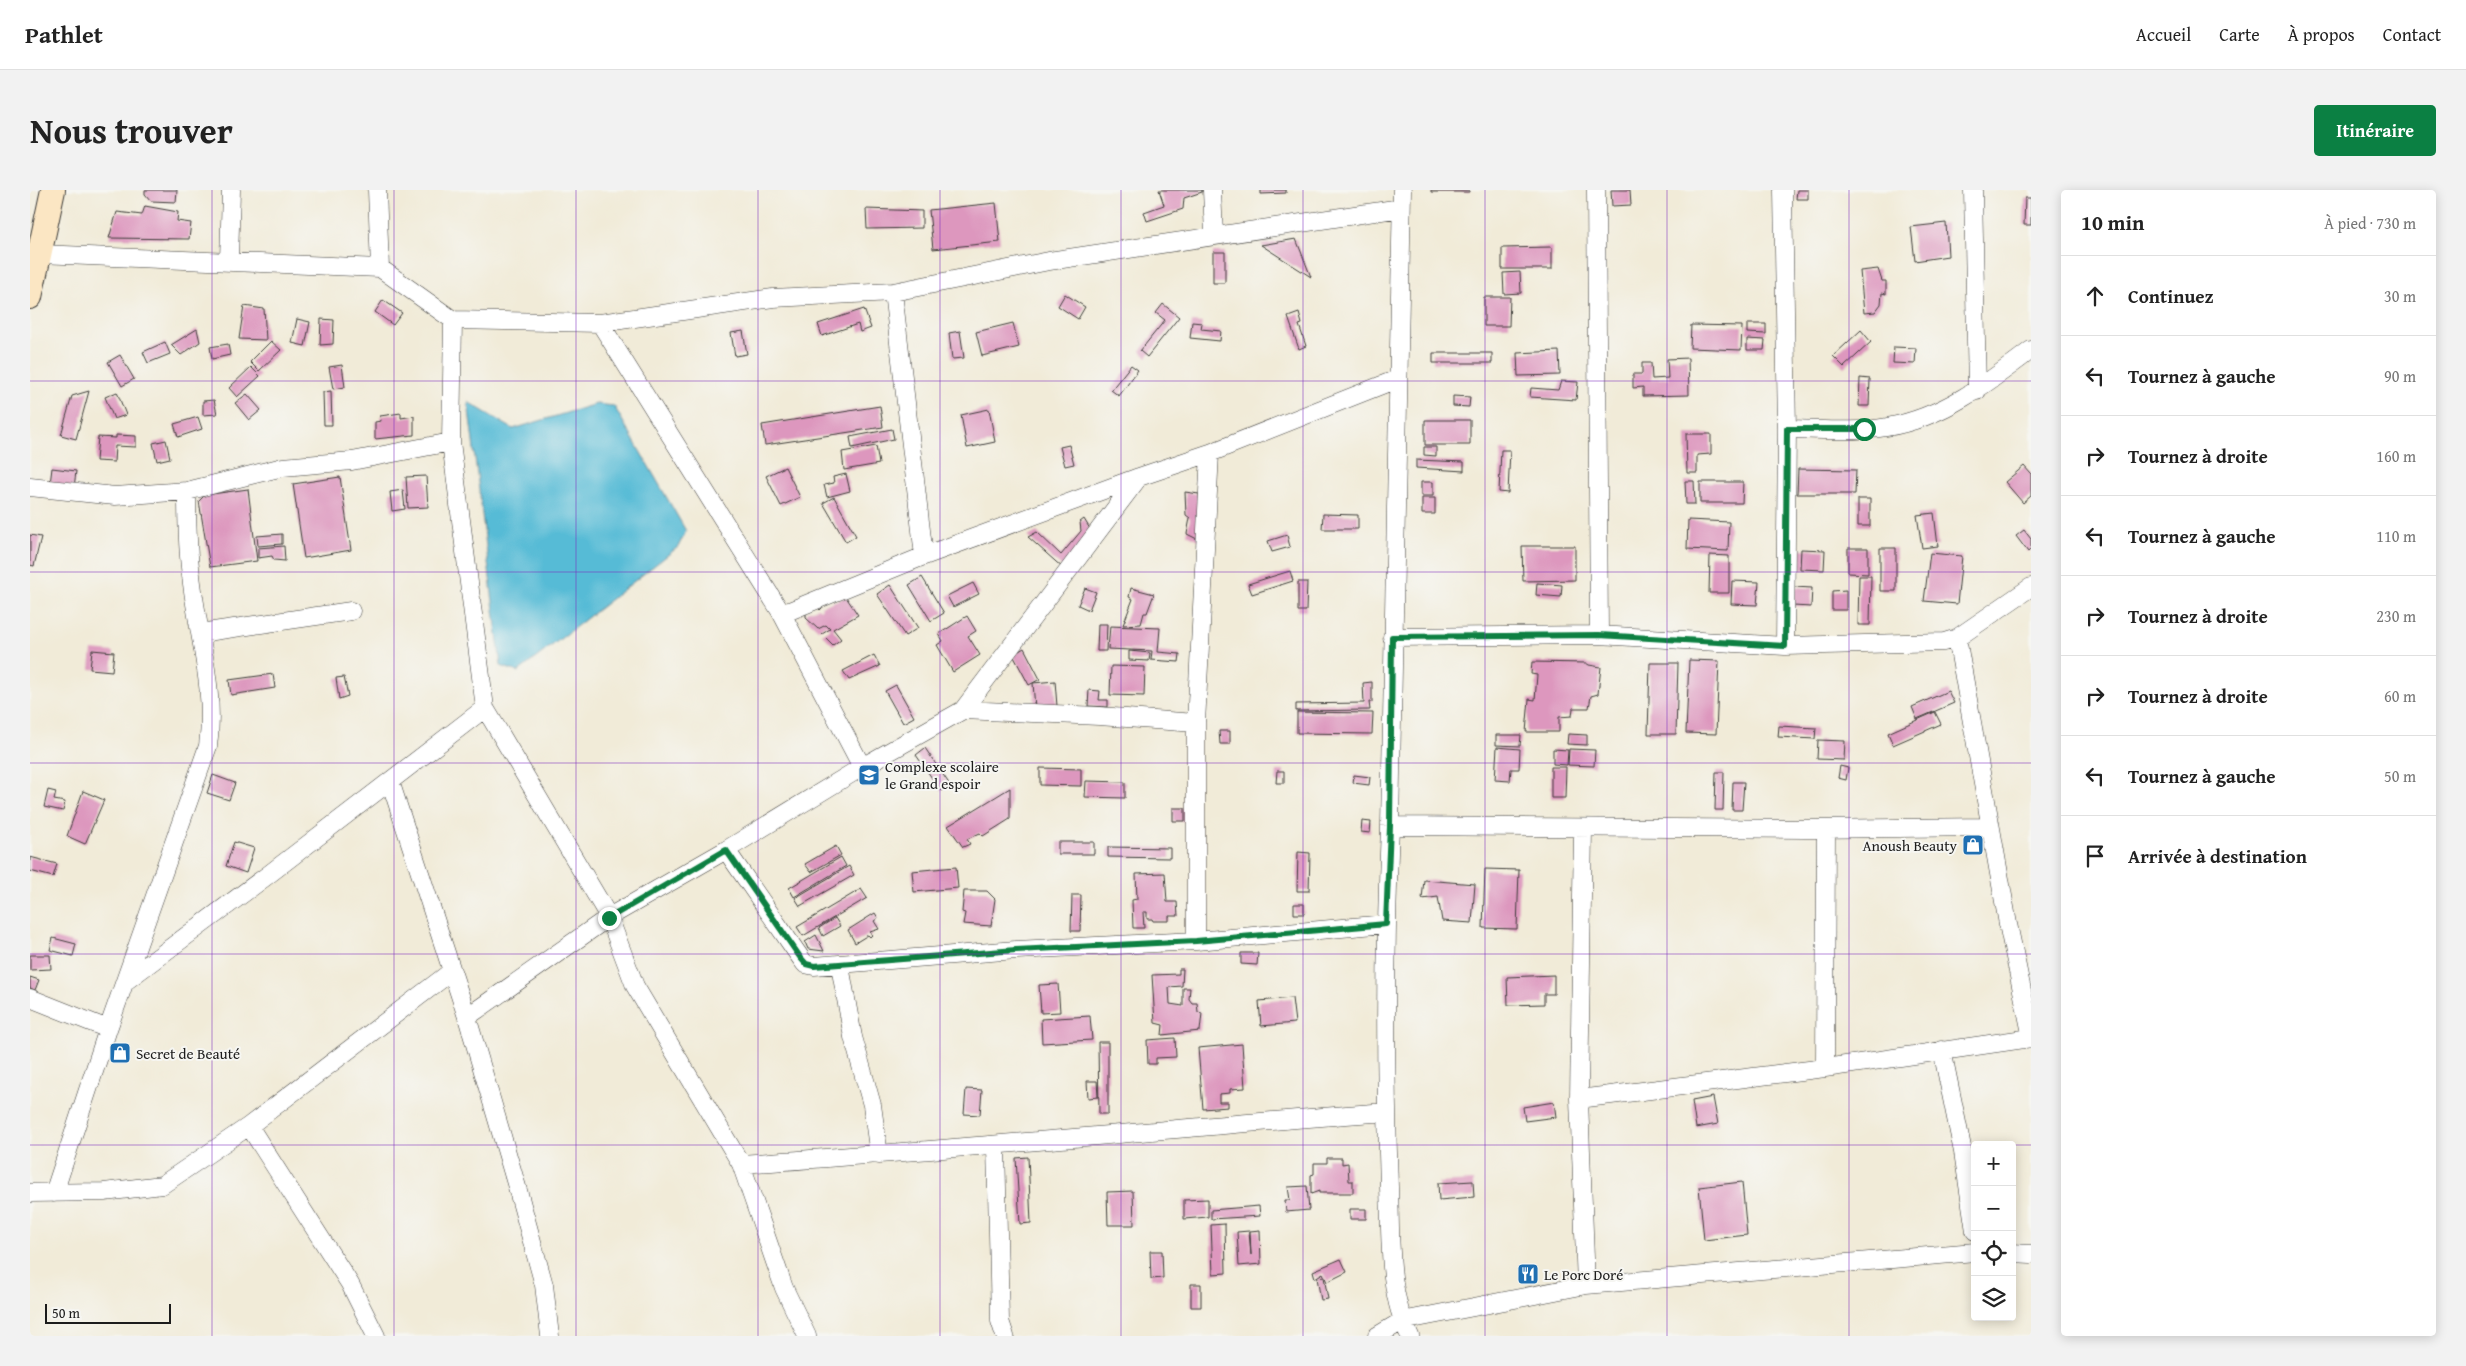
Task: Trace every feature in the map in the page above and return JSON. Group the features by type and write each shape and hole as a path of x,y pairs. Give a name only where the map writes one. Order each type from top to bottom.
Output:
{"street":[{"path":"30,297 53,190"},
{"path":"229,261 231,190"},
{"path":"377,190 380,268"},
{"path":"1212,190 1214,235"},
{"path":"1402,190 1392,637 1390,826 1386,924 1386,1112 1392,1266 1392,1332 1586,1285 1971,1252"},
{"path":"1596,190 1599,635"},
{"path":"1783,190 1787,429 1785,646"},
{"path":"1973,190 1977,391"},
{"path":"40,254 380,268 453,320 600,323 773,298 892,292 1049,261 1401,208"},
{"path":"892,292 924,556"},
{"path":"453,320 451,442 485,708 609,918 635,986 741,1164 784,1288 807,1336"},
{"path":"600,323 782,614 862,767"},
{"path":"1787,429 1887,427 1918,419 1977,391 2031,350"},
{"path":"782,614 924,556 1210,453 1397,379"},
{"path":"30,488 115,496 187,491 283,467 352,461 451,442"},
{"path":"1196,941 1196,723 1205,584 1210,453"},
{"path":"467,1017 609,918 726,850 862,767 963,710 1139,477"},
{"path":"54,1193 108,1029 208,746 211,713 189,560 187,491"},
{"path":"1392,637 1599,635 1785,646 1944,642 1957,638 2031,587"},
{"path":"200,632 351,611"},
{"path":"1957,638 1990,827 2031,1033"},
{"path":"126,981 485,708"},
{"path":"963,710 1099,716 1196,723"},
{"path":"390,781 467,1017 544,1285 550,1336"},
{"path":"1390,826 1826,829 1990,827"},
{"path":"1583,828 1578,1099 1586,1285"},
{"path":"1825,1068 1826,829"},
{"path":"726,850 806,964 814,966 840,966 1016,950 1196,941 1386,924"},
{"path":"840,966 853,1036 872,1105 879,1155"},
{"path":"30,1193 104,1192 162,1185 249,1126 452,971"},
{"path":"30,998 108,1029"},
{"path":"1578,1099 1825,1068 2031,1038"},
{"path":"1942,1050 1963,1152 1971,1205"},
{"path":"741,1164 879,1155 1182,1127 1386,1112"},
{"path":"249,1126 350,1284 376,1336"},
{"path":"996,1145 1000,1321 1005,1336"},
{"path":"2016,1253 2031,1254"}],"water":[{"path":"468,402 513,429 596,404 614,406 686,531 678,547 518,672 501,666"}],"building":[{"path":"145,190 177,190 176,202 151,201 145,194"},
{"path":"1159,190 1202,190 1202,192 1184,198 1183,209 1147,221 1144,212 1164,205"},
{"path":"1261,190 1286,190 1286,193 1261,194"},
{"path":"1431,190 1469,190 1469,192 1431,192"},
{"path":"1611,190 1630,190 1631,205 1612,206"},
{"path":"1797,190 1808,190 1808,199 1796,199"},
{"path":"2025,198 2031,198 2031,225 2024,225"},
{"path":"996,203 1000,242 933,249 929,210"},
{"path":"145,206 178,212 177,221 191,223 189,239 109,238 117,212 142,215"},
{"path":"866,209 922,211 922,228 867,229"},
{"path":"1946,223 1948,256 1915,261 1911,227"},
{"path":"1296,239 1311,277 1261,245"},
{"path":"1552,247 1552,269 1502,269 1502,248"},
{"path":"1213,252 1225,252 1225,283 1213,283"},
{"path":"1878,269 1882,281 1886,281 1886,294 1882,293 1881,304 1875,312 1864,313 1860,271"},
{"path":"1520,272 1521,293 1504,294 1503,273"},
{"path":"1065,294 1085,307 1078,319 1058,306"},
{"path":"1484,297 1510,297 1509,326 1484,326"},
{"path":"383,300 402,313 393,325 375,312"},
{"path":"1163,304 1179,317 1147,357 1140,351 1165,320 1156,313"},
{"path":"244,306 264,309 266,340 239,339"},
{"path":"864,309 871,328 860,332 858,324 822,336 818,324"},
{"path":"1299,313 1302,324 1299,325 1306,346 1299,349 1288,317"},
{"path":"297,319 310,322 305,346 292,343"},
{"path":"321,319 334,320 333,344 320,345"},
{"path":"1192,322 1202,323 1201,329 1221,331 1220,341 1190,338"},
{"path":"1013,323 1019,347 982,356 976,332"},
{"path":"1747,324 1766,324 1766,334 1747,333"},
{"path":"1691,325 1742,326 1741,350 1690,348"},
{"path":"197,329 200,342 181,355 171,345"},
{"path":"1861,330 1871,342 1844,367 1833,356"},
{"path":"743,331 747,354 735,356 731,333"},
{"path":"960,331 964,358 952,359 949,333"},
{"path":"1747,339 1765,340 1764,350 1747,350"},
{"path":"271,341 281,350 259,371 250,362"},
{"path":"165,342 170,354 148,363 143,352"},
{"path":"228,344 230,355 212,359 210,347"},
{"path":"1894,347 1916,348 1915,364 1893,363"},
{"path":"1559,351 1560,375 1518,376 1517,353"},
{"path":"1433,353 1492,353 1492,363 1433,363"},
{"path":"120,355 134,379 122,386 108,362"},
{"path":"1688,358 1689,395 1643,396 1643,387 1633,388 1633,374 1642,374 1642,363 1651,363 1652,379 1668,378 1667,359"},
{"path":"342,365 345,387 333,389 329,367"},
{"path":"1131,365 1138,370 1119,396 1111,390"},
{"path":"251,367 260,376 237,397 229,388"},
{"path":"1860,378 1870,379 1869,406 1859,406"},
{"path":"1561,381 1578,382 1576,400 1530,397 1531,388 1558,390"},
{"path":"89,391 76,439 61,435 72,396"},
{"path":"331,391 332,425 324,425 323,392"},
{"path":"117,392 126,415 114,419 105,397"},
{"path":"247,394 261,410 249,420 235,403"},
{"path":"1453,396 1470,397 1469,407 1453,406"},
{"path":"214,400 217,414 203,415 203,401"},
{"path":"880,406 883,427 765,445 762,425"},
{"path":"989,409 995,442 967,448 961,415"},
{"path":"401,413 401,418 414,416 414,435 375,439 375,422 381,421 380,416"},
{"path":"198,417 202,429 178,437 174,424"},
{"path":"1425,420 1470,420 1470,445 1425,445"},
{"path":"892,429 894,439 852,448 850,437"},
{"path":"1686,434 1711,434 1711,454 1697,455 1697,473 1687,473"},
{"path":"116,435 136,436 136,447 115,446 114,462 96,461 98,437 116,438"},
{"path":"166,440 170,458 157,461 153,443"},
{"path":"1069,445 1074,464 1065,466 1060,447"},
{"path":"876,446 879,464 844,470 842,452"},
{"path":"1424,447 1436,447 1436,456 1424,455"},
{"path":"1501,450 1510,450 1508,493 1499,492"},
{"path":"1416,460 1464,462 1464,471 1416,468"},
{"path":"2024,466 2031,474 2031,496 2023,503 2005,482"},
{"path":"785,467 800,497 781,506 766,476"},
{"path":"52,468 76,471 74,488 50,484"},
{"path":"1798,469 1856,470 1855,494 1797,494"},
{"path":"846,474 850,491 827,497 824,485 834,483 833,477"},
{"path":"426,476 428,507 408,508 406,477"},
{"path":"340,477 351,550 304,558 293,484"},
{"path":"1685,481 1694,481 1695,504 1686,504"},
{"path":"1421,482 1433,482 1433,496 1421,496"},
{"path":"1700,482 1743,482 1742,503 1700,503"},
{"path":"248,489 257,561 210,567 199,501 205,495"},
{"path":"403,490 405,509 392,511 390,492"},
{"path":"1185,492 1199,494 1201,541 1187,534 1190,518 1186,515"},
{"path":"834,497 856,536 846,542 823,503"},
{"path":"1422,498 1435,498 1435,514 1422,514"},
{"path":"1858,499 1870,499 1870,526 1858,526"},
{"path":"1934,513 1938,546 1922,548 1917,515"},
{"path":"1323,514 1358,515 1358,529 1322,529"},
{"path":"1084,519 1090,529 1064,569 1028,537 1037,532 1061,555 1081,531 1080,522"},
{"path":"1688,520 1729,522 1728,551 1687,549"},
{"path":"2024,530 2031,539 2031,549 2028,552 2016,536"},
{"path":"282,534 282,544 258,546 257,536"},
{"path":"30,535 41,537 34,566 30,565"},
{"path":"1287,535 1290,547 1272,552 1268,541"},
{"path":"284,546 285,561 274,560 272,556 258,558 258,548"},
{"path":"1522,546 1575,546 1575,580 1523,581"},
{"path":"1848,548 1868,548 1868,574 1848,573"},
{"path":"1880,548 1896,548 1896,591 1880,591"},
{"path":"1801,549 1825,550 1824,570 1800,569"},
{"path":"1930,553 1962,556 1957,604 1924,601"},
{"path":"1710,555 1729,556 1729,593 1709,593"},
{"path":"1290,571 1293,581 1252,594 1248,584"},
{"path":"1859,576 1871,576 1870,625 1858,625"},
{"path":"922,577 944,613 931,621 909,585"},
{"path":"1732,581 1759,582 1757,605 1731,604"},
{"path":"1298,582 1307,582 1306,611 1298,611"},
{"path":"973,583 979,594 953,607 947,596"},
{"path":"1537,583 1562,585 1561,597 1536,595"},
{"path":"890,585 918,628 905,636 877,594"},
{"path":"1794,587 1812,588 1811,607 1793,606"},
{"path":"1085,588 1096,592 1089,610 1078,605"},
{"path":"1131,588 1154,594 1147,613 1144,613 1141,624 1123,625 1133,599 1129,597"},
{"path":"1846,590 1846,610 1832,610 1832,591"},
{"path":"846,597 858,615 833,629 841,639 833,645 822,634 830,629 826,625 818,629 806,618 806,612 818,608 820,610 821,606"},
{"path":"967,616 976,631 968,636 980,655 953,672 937,645 943,641 939,634"},
{"path":"1098,624 1107,624 1106,651 1097,651"},
{"path":"1110,626 1160,628 1158,652 1180,654 1179,662 1151,660 1152,651 1108,649"},
{"path":"1024,648 1040,679 1029,685 1013,655"},
{"path":"92,650 114,652 112,671 90,669"},
{"path":"1129,651 1150,653 1149,661 1129,660"},
{"path":"874,655 880,666 849,680 843,671"},
{"path":"1689,660 1719,661 1716,734 1686,733"},
{"path":"1532,662 1586,663 1601,667 1598,694 1591,696 1589,708 1573,708 1572,716 1559,717 1559,732 1526,732 1529,699 1535,700 1537,675 1531,674"},
{"path":"1650,663 1678,663 1676,734 1648,734"},
{"path":"1111,666 1145,667 1144,696 1110,695"},
{"path":"273,674 275,688 231,695 229,680"},
{"path":"344,677 348,696 339,699 336,678"},
{"path":"1055,681 1057,706 1035,708 1033,683"},
{"path":"1372,682 1372,702 1369,702 1370,710 1296,711 1296,704 1364,703 1363,683"},
{"path":"896,685 914,717 903,723 885,691"},
{"path":"1089,690 1100,691 1099,700 1108,700 1108,707 1088,706"},
{"path":"1948,691 1954,703 1917,719 1912,707"},
{"path":"1297,712 1373,713 1372,734 1297,733"},
{"path":"1935,712 1941,724 1893,745 1888,733"},
{"path":"1779,726 1816,728 1815,739 1778,737"},
{"path":"1219,731 1230,731 1230,744 1220,744"},
{"path":"1568,734 1587,735 1587,745 1567,744"},
{"path":"1496,735 1521,735 1520,746 1496,745"},
{"path":"1818,740 1845,741 1844,760 1817,759"},
{"path":"1497,747 1520,749 1519,769 1511,769 1510,781 1495,780"},
{"path":"925,748 950,785 941,791 916,755"},
{"path":"1553,749 1568,750 1567,765 1553,764"},
{"path":"1569,749 1595,750 1594,766 1568,765"},
{"path":"1840,766 1848,768 1846,780 1838,778"},
{"path":"1551,767 1566,767 1565,798 1551,798"},
{"path":"1040,768 1081,769 1081,786 1040,785"},
{"path":"1277,771 1284,771 1284,783 1276,783"},
{"path":"1716,772 1724,772 1723,810 1715,810"},
{"path":"213,775 235,783 229,800 207,793"},
{"path":"1354,775 1370,777 1369,785 1353,783"},
{"path":"1086,781 1125,782 1125,798 1085,797"},
{"path":"1733,782 1744,782 1742,810 1732,810"},
{"path":"1010,788 1010,819 983,836 980,833 967,839 970,844 963,847 948,826"},
{"path":"48,790 56,792 54,800 65,802 63,811 44,807"},
{"path":"83,791 104,800 85,844 67,836"},
{"path":"1173,808 1185,808 1185,821 1173,821"},
{"path":"1362,821 1371,822 1370,833 1361,832"},
{"path":"234,842 254,848 246,873 226,866"},
{"path":"1058,842 1094,842 1094,854 1058,854"},
{"path":"836,846 841,855 811,872 805,864"},
{"path":"1108,847 1170,848 1170,858 1108,857"},
{"path":"1298,852 1310,853 1309,891 1297,891"},
{"path":"30,857 57,864 53,877 30,871"},
{"path":"841,857 846,866 794,897 789,888"},
{"path":"849,866 854,875 800,906 795,898"},
{"path":"956,867 958,888 914,892 912,871"},
{"path":"1485,869 1519,870 1517,929 1483,928"},
{"path":"1165,873 1167,902 1177,902 1178,916 1169,916 1169,921 1153,921 1152,919 1147,919 1147,912 1143,912 1144,928 1133,928 1132,900 1137,899 1136,874"},
{"path":"1424,880 1475,884 1472,923 1442,921 1438,897 1422,899"},
{"path":"861,889 867,898 803,936 797,927"},
{"path":"964,891 987,891 995,899 991,926 963,924 965,913 962,912"},
{"path":"1072,895 1081,895 1080,931 1071,931"},
{"path":"1294,904 1304,904 1304,914 1294,914"},
{"path":"875,913 878,918 874,921 879,929 870,932 872,935 870,937 868,935 855,943 848,930"},
{"path":"835,918 840,926 823,936 819,928"},
{"path":"816,935 824,951 808,949 805,942"},
{"path":"53,938 76,944 73,956 50,950"},
{"path":"1241,953 1258,953 1257,965 1241,964"},
{"path":"30,955 50,955 51,969 30,970"},
{"path":"1179,969 1183,969 1182,986 1169,987 1170,1004 1183,1006 1183,988 1190,988 1189,999 1192,1003 1197,1003 1198,1012 1202,1013 1200,1031 1162,1035 1163,1025 1155,1023 1152,975 1179,974"},
{"path":"1554,975 1554,994 1544,994 1544,1004 1508,1005 1507,977"},
{"path":"30,977 39,980 35,990 30,988"},
{"path":"1058,984 1060,1012 1041,1013 1039,985"},
{"path":"1292,998 1295,1023 1261,1026 1259,1001"},
{"path":"1090,1016 1092,1040 1042,1043 1041,1019"},
{"path":"1175,1038 1176,1057 1156,1058 1156,1064 1148,1064 1147,1040"},
{"path":"1098,1042 1108,1042 1108,1114 1099,1114"},
{"path":"1242,1044 1245,1088 1230,1089 1230,1093 1219,1094 1219,1102 1228,1102 1228,1107 1203,1109 1198,1048"},
{"path":"1087,1081 1097,1081 1098,1097 1088,1098"},
{"path":"966,1089 982,1090 980,1115 964,1114"},
{"path":"1713,1097 1718,1124 1696,1128 1692,1101"},
{"path":"1554,1102 1556,1117 1525,1121 1523,1107"},
{"path":"1028,1157 1031,1223 1020,1224 1016,1158"},
{"path":"1327,1158 1342,1158 1342,1164 1348,1163 1349,1181 1353,1181 1353,1193 1319,1193 1319,1191 1311,1194 1311,1175 1314,1174 1314,1163 1327,1163"},
{"path":"1473,1181 1474,1197 1439,1200 1438,1183"},
{"path":"1742,1182 1747,1235 1704,1240 1699,1187"},
{"path":"1307,1186 1309,1210 1286,1212 1285,1200 1290,1200 1288,1187"},
{"path":"1133,1191 1134,1225 1108,1225 1107,1192"},
{"path":"1208,1199 1208,1217 1184,1219 1184,1200"},
{"path":"1259,1206 1260,1216 1211,1219 1211,1210"},
{"path":"1350,1209 1366,1209 1366,1219 1350,1219"},
{"path":"1225,1224 1226,1273 1213,1274 1211,1225"},
{"path":"1260,1230 1261,1264 1239,1266 1237,1232 1249,1231 1251,1255 1250,1231"},
{"path":"1150,1251 1162,1251 1163,1278 1151,1279"},
{"path":"1341,1259 1347,1272 1327,1282 1323,1273 1315,1278 1313,1271"},
{"path":"1324,1277 1328,1299 1321,1300 1317,1278"},
{"path":"1191,1284 1201,1284 1201,1307 1191,1307"}],"place":[{"name":"Complexe scolaire le Grand espoir","path":"869,775"},
{"name":"Anoush Beauty","path":"1973,845"},
{"name":"Secret de Beauté","path":"120,1053"},
{"name":"Le Porc Doré","path":"1528,1274"}],"route":[{"path":"609,918 726,850 800,957 806,964 814,966 840,966 1016,950 1196,941 1386,924 1390,826 1392,637 1599,635 1785,646 1787,429 1864,429"}]}
